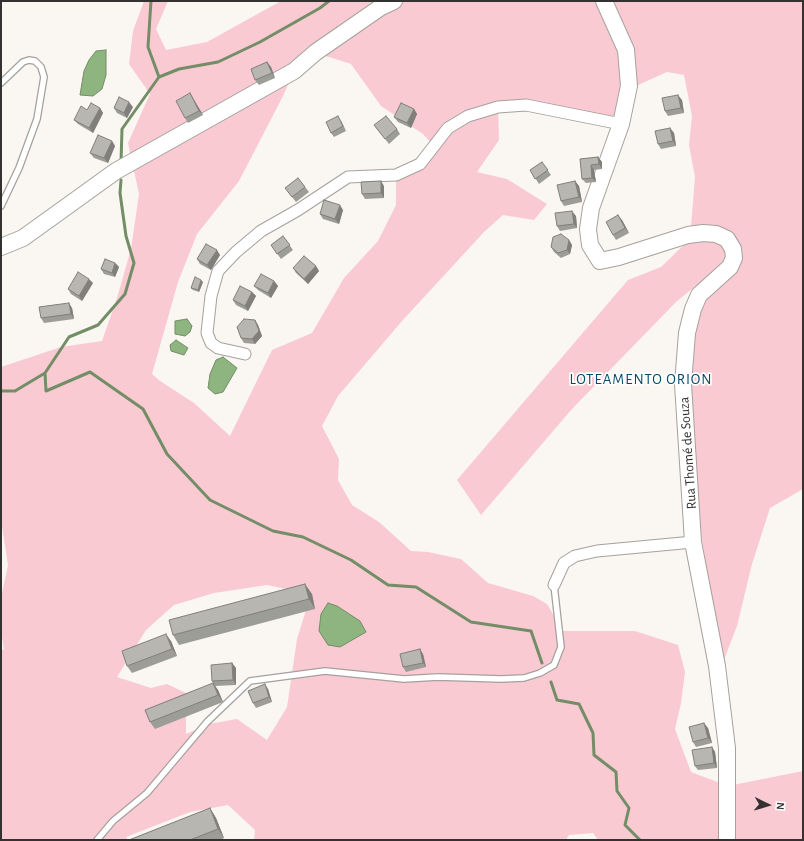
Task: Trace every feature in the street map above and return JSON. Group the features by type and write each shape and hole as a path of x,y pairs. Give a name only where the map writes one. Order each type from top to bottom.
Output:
{"street":[{"path":"1,247 23,238 116,171 294,71 316,52 361,20 381,7 394,1"},
{"path":"245,354 218,348 211,343 207,333 211,296 218,271 236,252 260,231 298,210 348,177 396,175 420,164 448,128 468,116 498,107 526,105 620,124 629,86 629,69 626,50 604,1"},
{"name":"Rua Thomé de Souza","path":"620,124 591,208 588,229 590,245 600,261 619,257 688,234 703,232 716,234 727,239 733,249 734,258 730,267 699,295 686,333 683,384 694,542 717,666 727,748 726,840"},
{"path":"554,585 564,563 575,556 597,551 694,542"}],"lane":[{"path":"1,83 23,62 29,60 35,61 41,67 44,77 37,119 19,168 1,206"},
{"path":"97,840 113,821 147,792 207,722 250,681 325,671 404,679 438,677 501,679 524,678 540,673 554,664 561,647 554,585"}],"shaded area":[{"path":"144,1 168,1 156,29 166,50 207,42 281,1 803,1 803,489 770,508 752,564 737,626 722,665 677,384 692,301 698,284 676,302 572,409 481,515 457,480 628,280 661,267 690,239 695,177 689,145 692,116 684,75 667,72 627,90 616,122 561,106 524,100 498,107 499,140 477,172 507,179 547,204 534,220 503,215 484,232 402,321 338,396 322,426 339,459 338,480 352,505 379,522 411,551 428,552 461,559 488,583 533,596 547,604 563,631 635,631 678,645 685,672 681,703 675,729 691,772 728,786 803,771 803,840 598,840 593,833 569,835 566,840 254,840 255,830 228,805 190,812 126,837 128,840 1,840 1,649 4,650 1,631 1,598 8,565 1,520 1,367 61,347 102,341 117,298 131,249 139,194 128,143 150,94 129,64 133,31","holes":["316,53 351,64 381,106 423,134 434,146 420,164 396,175 396,205 378,241 344,278 312,333 272,350 230,436 194,403 160,381 152,374 178,282 197,234 239,181 283,96 294,71","267,585 311,594 297,639 287,707 267,740 237,719 209,724 186,734 186,693 167,684 151,688 117,677 146,630 174,605 214,593"]},
{"path":"106,50 106,75 102,89 93,96 80,95 84,71 89,60 96,51"},
{"path":"187,319 192,326 190,332 185,336 175,334 175,321"},
{"path":"176,340 188,348 184,355 171,351 170,345"},
{"path":"223,357 237,368 223,392 215,394 208,388 210,374 216,360"},
{"path":"328,603 337,606 360,621 366,632 340,647 328,645 319,631 321,614"}],"building":[{"path":"267,62 272,73 255,80 251,69"},
{"path":"190,93 199,111 185,118 176,101"},
{"path":"678,95 681,108 665,111 662,98"},
{"path":"119,97 129,102 124,113 114,108"},
{"path":"91,103 100,108 89,128 74,120 81,106 87,110"},
{"path":"401,103 414,109 407,123 394,117"},
{"path":"338,116 343,126 331,133 326,122"},
{"path":"386,116 397,129 385,139 374,125"},
{"path":"670,128 673,141 658,144 655,131"},
{"path":"98,135 112,141 104,158 90,153"},
{"path":"598,157 599,164 591,165 592,178 582,179 580,159"},
{"path":"542,162 548,170 535,179 530,170"},
{"path":"298,178 305,187 292,197 285,188"},
{"path":"381,181 381,193 362,194 361,182"},
{"path":"575,181 579,197 561,201 557,185"},
{"path":"324,200 340,205 335,219 320,214"},
{"path":"572,211 574,224 557,226 555,213"},
{"path":"618,215 625,228 613,235 606,222"},
{"path":"561,234 569,240 567,250 558,253 551,247 553,237"},
{"path":"283,236 290,245 277,254 271,245"},
{"path":"206,244 217,250 207,265 197,259"},
{"path":"304,256 316,266 304,279 293,268"},
{"path":"105,259 115,263 112,273 101,269"},
{"path":"78,272 89,279 79,296 68,289"},
{"path":"261,274 274,281 268,293 254,286"},
{"path":"195,277 201,280 198,290 191,288"},
{"path":"240,286 252,292 245,306 233,300"},
{"path":"69,303 71,314 41,318 39,307"},
{"path":"244,319 255,320 259,331 252,339 241,338 237,327"},
{"path":"305,584 309,599 173,635 169,620"},
{"path":"166,634 172,649 127,666 122,651"},
{"path":"420,649 423,663 403,667 400,654"},
{"path":"232,663 233,680 212,681 211,665"},
{"path":"213,683 218,695 150,722 145,710"},
{"path":"265,684 269,697 253,703 248,691"},
{"path":"704,723 708,738 693,742 689,727"},
{"path":"712,747 714,763 695,766 692,750"},
{"path":"210,808 218,829 190,840 129,840"}],"waterway":[{"path":"151,1 148,47 159,77"},
{"path":"121,162 122,129 159,77 179,69 218,62 260,42 320,8 329,1"},
{"path":"1,391 15,391 45,373 69,337 98,325 125,294 134,263 126,236 120,193 121,180"},
{"path":"45,373 46,391 90,372 143,409 167,454 210,500 273,531 303,537 351,560 388,585 416,587 471,622 531,631 542,663"},
{"path":"551,682 557,700 579,704 593,733 594,755 616,772 617,791 629,808 625,825 640,840"}],"district":[{"name":"LOTEAMENTO ORION","path":"641,379"}]}
